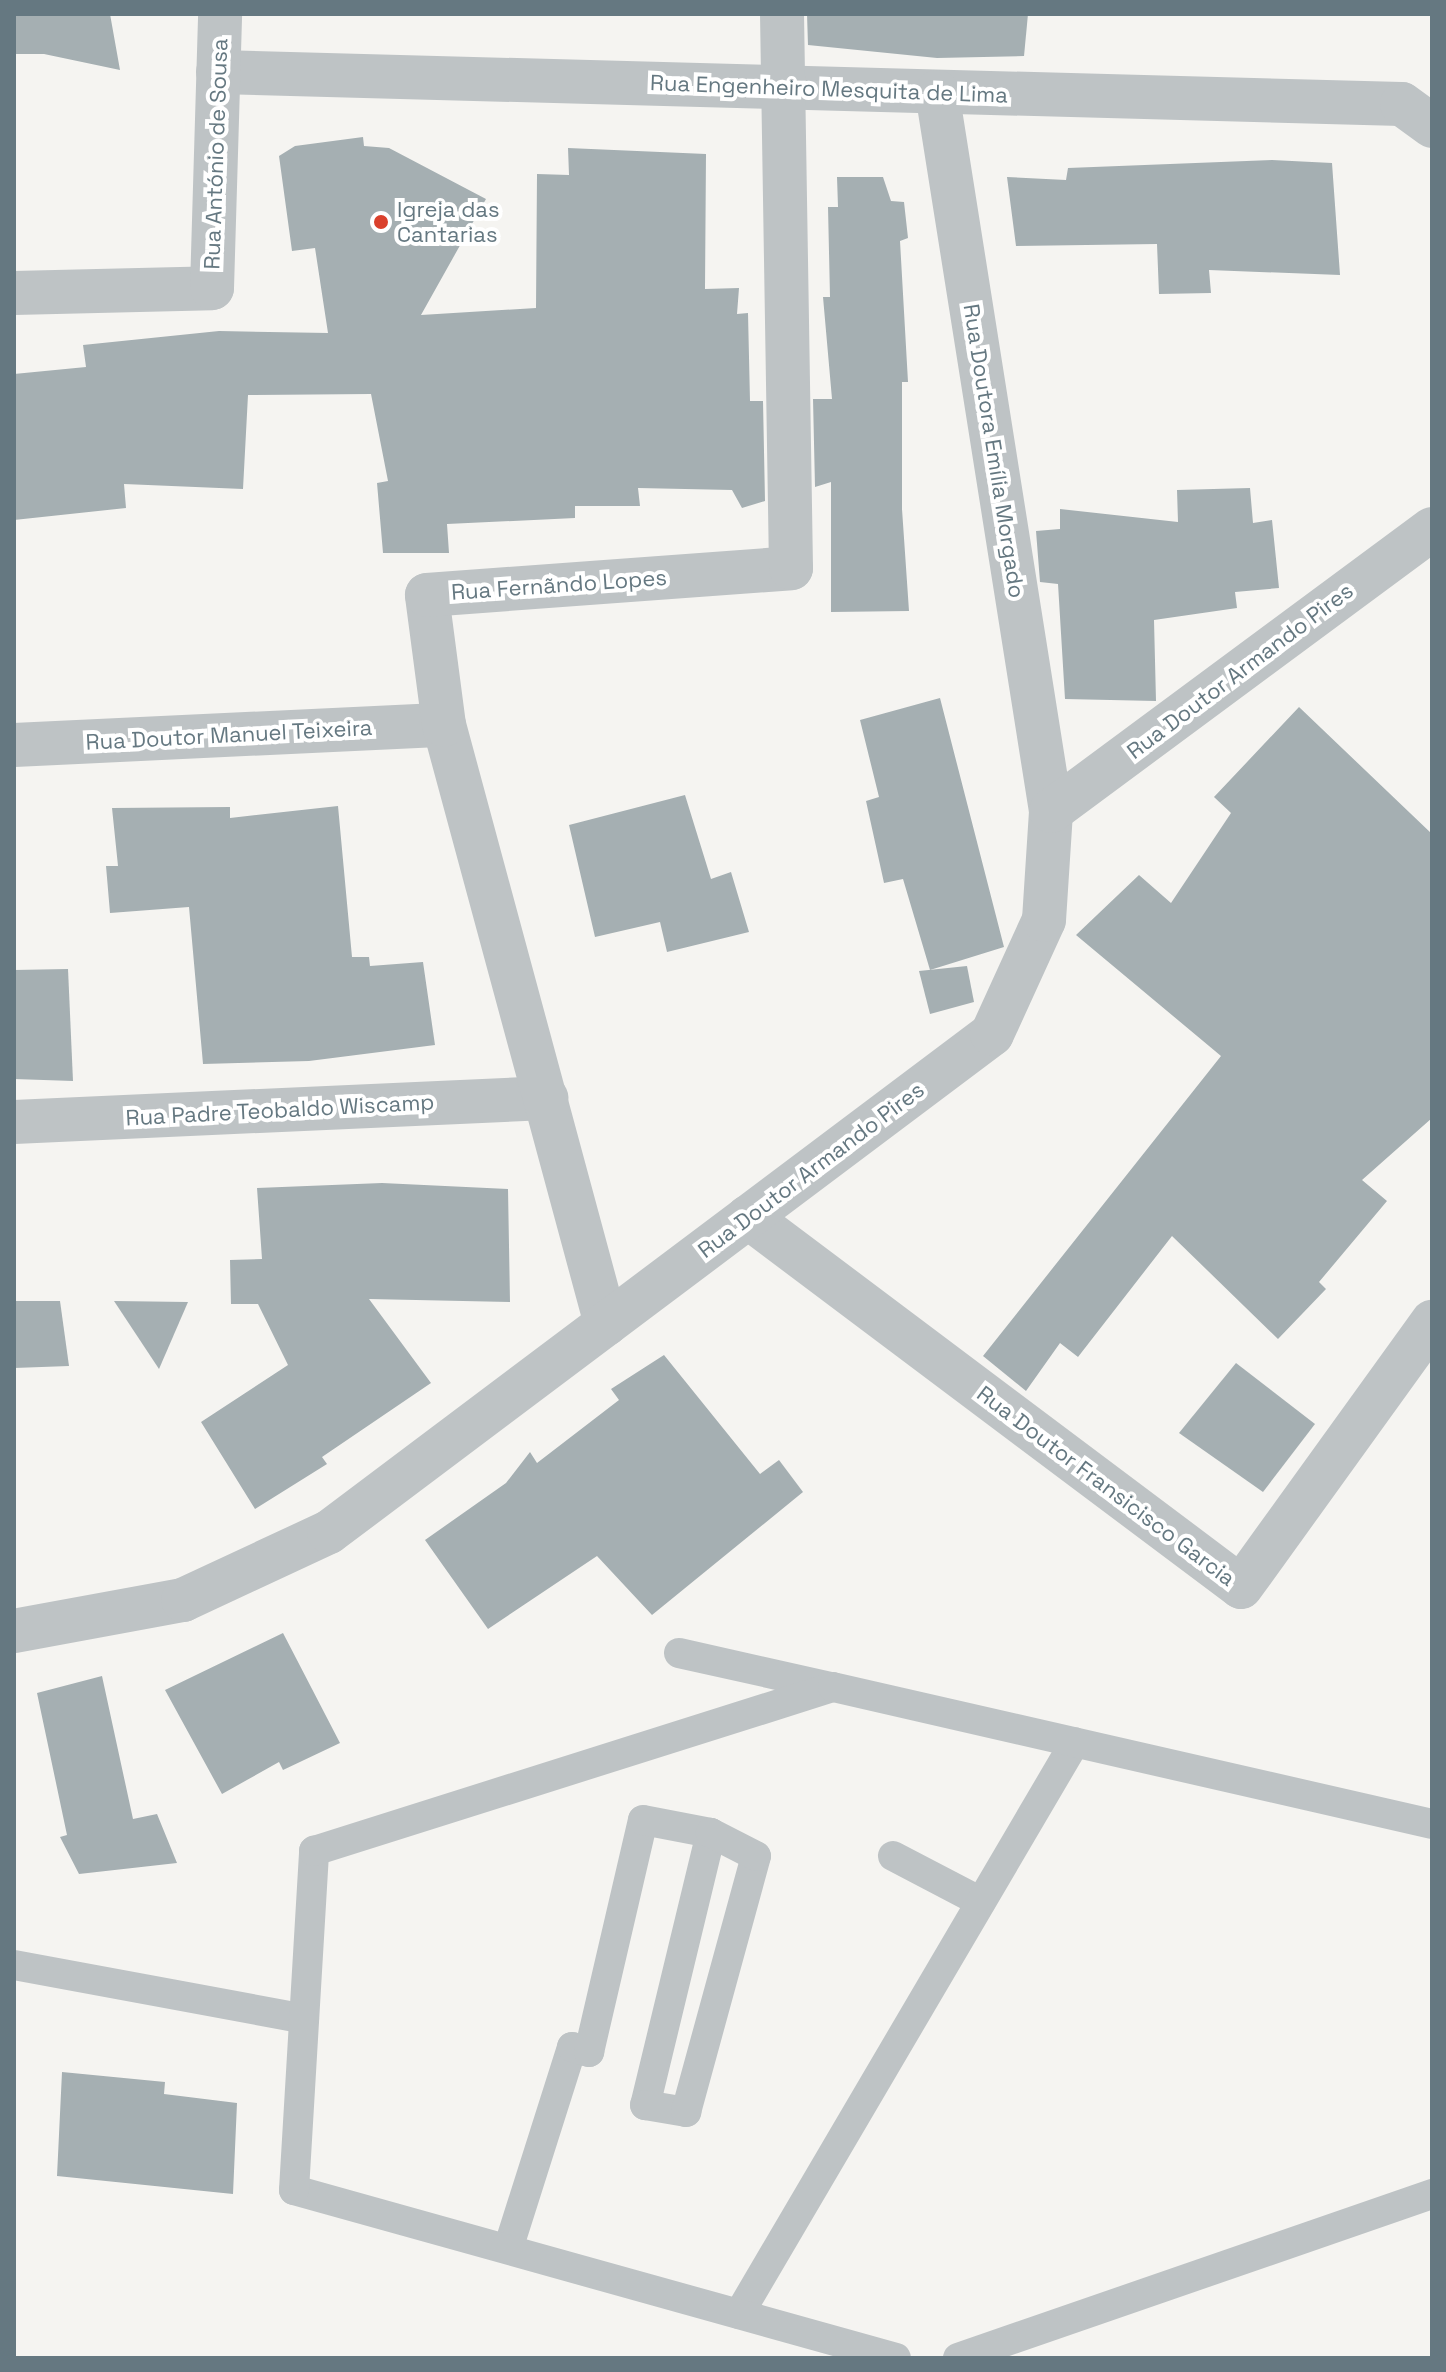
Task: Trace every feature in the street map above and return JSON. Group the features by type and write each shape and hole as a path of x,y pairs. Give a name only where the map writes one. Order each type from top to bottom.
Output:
{"street":[{"name":"Rua António de Sousa","path":"14,293 212,288 220,14"},
{"name":"Rua Fernãndo Lopes","path":"606,1324 444,725 427,595 791,568 780,87 782,14"},
{"name":"Rua Engenheiro Mesquita de Lima","path":"218,72 1402,104 1432,126"},
{"name":"Rua Doutora Emília Morgado","path":"937,92 1051,811"},
{"name":"Rua Doutor Armando Pires","path":"14,1631 183,1600 329,1532 992,1034 1044,920 1051,811 1432,529"},
{"name":"Rua Doutor Manuel Teixeira","path":"14,745 444,725"},
{"name":"Rua Padre Teobaldo Wiscamp","path":"14,1122 546,1098"},
{"name":"Rua Doutor Fransicisco Garcia","path":"748,1217 1241,1587 1432,1322"}],"lane":[{"path":"679,1653 1432,1824"},
{"path":"833,1687 314,1851 294,2190 896,2358"},
{"path":"739,2314 1075,1742"},
{"path":"508,2249 572,2047 589,2052 643,1820 711,1833 756,1856 686,2112 645,2105 711,1833"},
{"path":"893,1856 981,1902"},
{"path":"14,1965 304,2019"},
{"path":"958,2358 1432,2194"}],"building":[{"path":"14,14 110,14 120,70 44,54 14,54"},
{"path":"807,14 1028,14 1024,56 937,58 808,45"},
{"path":"363,137 364,146 389,148 486,199 421,315 536,308 537,174 569,175 568,148 706,154 705,289 739,288 737,314 748,313 750,401 763,401 765,501 742,508 732,490 638,488 640,506 575,506 575,518 447,524 449,553 383,553 377,483 388,481 371,394 248,395 243,489 124,484 126,508 14,520 14,374 86,367 83,345 219,331 328,333 315,248 292,251 279,156 295,146"},
{"path":"1272,160 1332,163 1340,275 1209,270 1211,293 1159,294 1157,244 1016,246 1007,177 1066,180 1068,168"},
{"path":"837,177 883,177 891,201 904,202 908,238 900,241 908,382 902,382 902,509 909,611 831,612 831,482 815,487 813,399 832,399 823,297 830,297 828,207 838,207"},
{"path":"1250,488 1253,523 1272,520 1279,588 1235,592 1237,608 1154,620 1156,701 1065,699 1058,584 1040,582 1036,531 1060,529 1060,509 1178,522 1177,490"},
{"path":"940,698 1004,947 930,970 903,879 884,883 866,801 879,797 860,720"},
{"path":"1299,707 1432,834 1432,1118 1362,1180 1387,1201 1319,1282 1326,1289 1278,1339 1172,1236 1078,1357 1060,1343 1026,1391 983,1356 1221,1056 1076,935 1139,875 1171,903 1231,813 1214,797"},
{"path":"685,795 711,879 731,872 749,932 667,952 660,922 595,937 569,825"},
{"path":"338,806 352,957 369,957 370,966 423,962 435,1045 309,1061 203,1064 189,907 110,913 106,866 118,866 112,808 230,807 230,818"},
{"path":"967,966 974,1002 930,1014 919,971"},
{"path":"68,969 73,1081 14,1079 14,970"},
{"path":"382,1183 508,1189 510,1302 369,1299 431,1383 322,1457 327,1464 255,1509 201,1422 288,1365 258,1304 231,1304 230,1260 262,1259 257,1188"},
{"path":"14,1301 60,1301 69,1366 14,1368"},
{"path":"114,1301 188,1302 159,1369"},
{"path":"664,1355 760,1474 779,1460 803,1492 652,1615 597,1556 488,1629 425,1540 506,1483 530,1452 537,1463 619,1400 611,1389"},
{"path":"1236,1363 1315,1424 1263,1492 1179,1433"},
{"path":"283,1633 340,1743 283,1770 279,1762 222,1794 165,1690"},
{"path":"102,1676 133,1819 157,1814 177,1863 79,1874 60,1837 67,1835 37,1693"},
{"path":"62,2072 165,2082 164,2094 237,2103 233,2194 57,2176"}],"place":[{"name":"Igreja das Cantarias","path":"381,222"}]}
